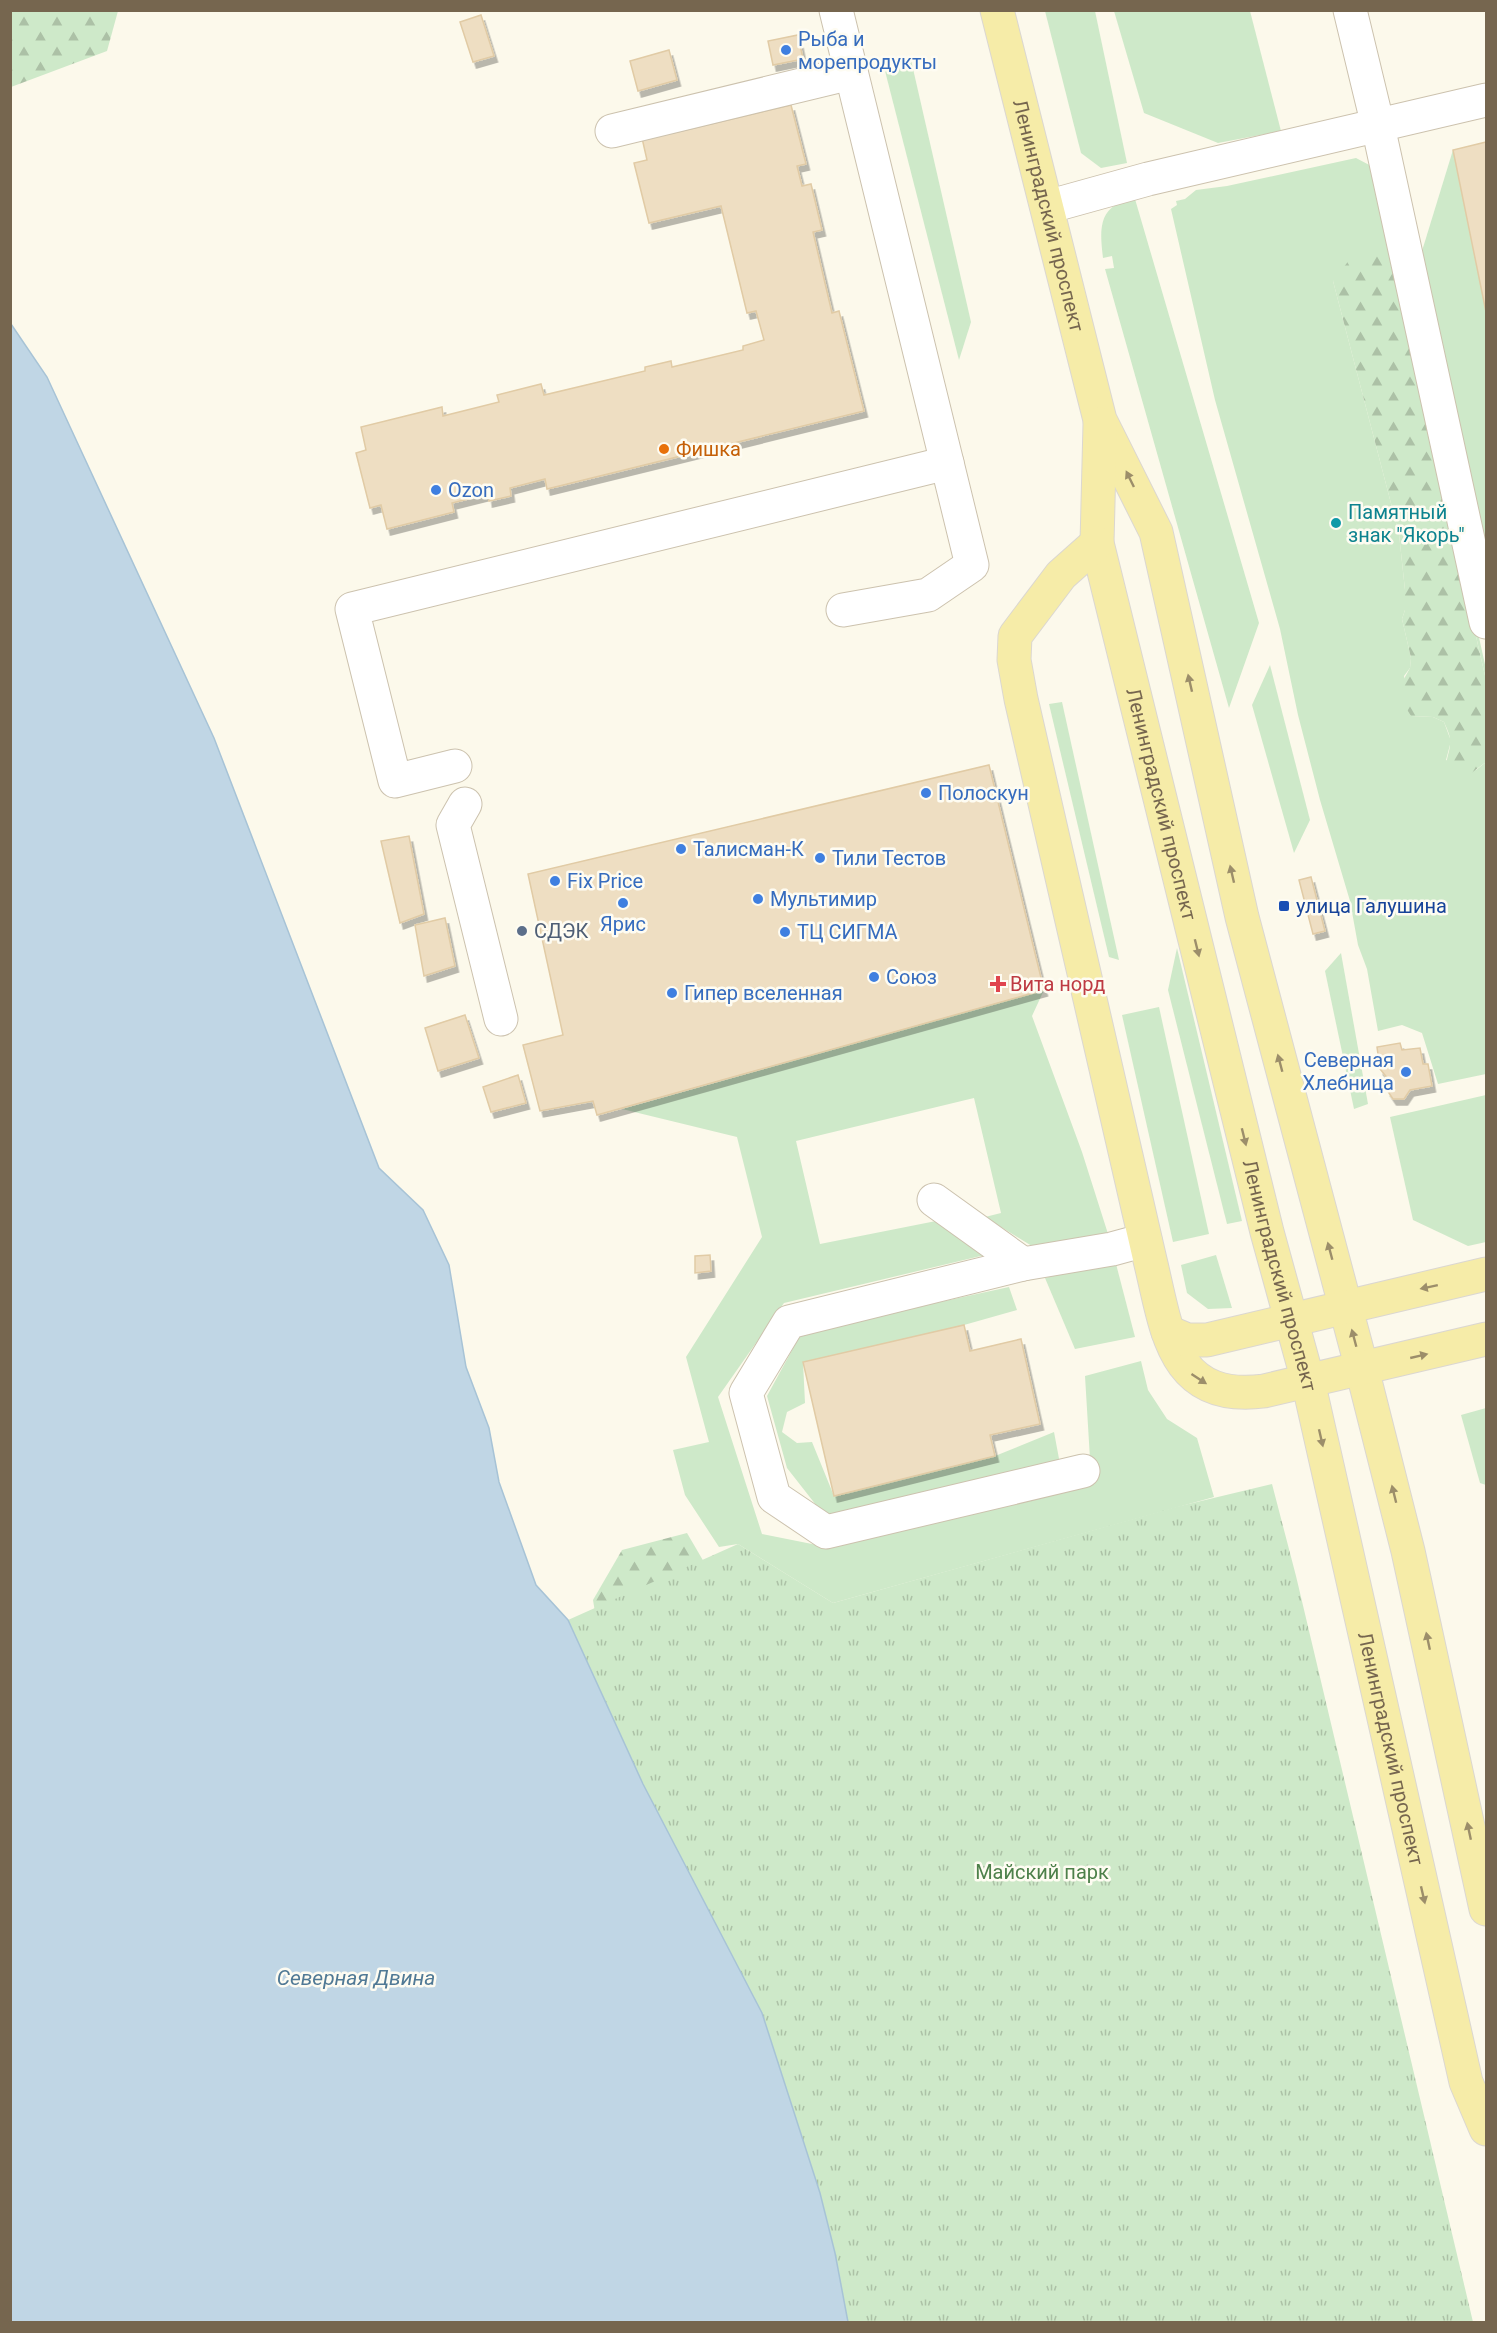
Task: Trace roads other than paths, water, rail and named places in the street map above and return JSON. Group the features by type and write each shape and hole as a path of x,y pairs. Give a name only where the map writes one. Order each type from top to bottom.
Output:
{"main road":[{"name":"Ленинградский проспект","path":"997,10 1100,420 1156,532 1242,917 1408,1551 1486,1909"},
{"name":"Ленинградский проспект","path":"1100,420 1097,543 1267,1232 1308,1381 1466,2082 1486,2129"},
{"path":"1097,543 1061,575 1015,636 1014,660 1145,1240 1168,1332 1177,1354 1188,1371 1203,1383 1223,1391 1244,1394 1486,1339"},
{"path":"1168,1332 1187,1340 1206,1340 1486,1274"}],"lane":[{"path":"836,10 972,565 928,595 843,610"},
{"path":"1350,10 1378,126 1486,622"},
{"path":"612,132 851,73"},
{"path":"1047,207 1148,178 1486,100"},
{"path":"455,766 395,782 352,609 947,463"},
{"path":"465,804 453,825 501,1019"},
{"path":"934,1200 1023,1264"},
{"path":"1083,1471 826,1532 774,1497 746,1393 789,1322 1023,1264 1112,1249 1145,1240"}],"water":[{"name":"Северная Двина","path":"11,324 47,377 214,738 379,1168 423,1210 449,1265 466,1367 489,1428 499,1482 536,1585 568,1620 643,1784 762,2013 820,2193 835,2253 848,2322 11,2322"}],"place":[{"name":"Рыба и морепродукты","path":"786,50"},
{"name":"Фишка","path":"664,449"},
{"name":"Ozon","path":"436,490"},
{"name":"Памятный знак \"Якорь\"","path":"1336,523"},
{"name":"Полоскун","path":"926,793"},
{"name":"Талисман-К","path":"681,849"},
{"name":"Тили Тестов","path":"820,858"},
{"name":"Fix Price","path":"555,881"},
{"name":"Мультимир","path":"758,899"},
{"name":"Ярис","path":"623,903"},
{"name":"улица Галушина","path":"1284,906"},
{"name":"СДЭК","path":"522,931"},
{"name":"ТЦ СИГМА","path":"785,932"},
{"name":"Союз","path":"874,977"},
{"name":"Вита норд","path":"998,984"},
{"name":"Гипер вселенная","path":"672,993"},
{"name":"Северная Хлебница","path":"1406,1072"}],"park label":[{"name":"Майский парк","path":"1042,1872"}]}
